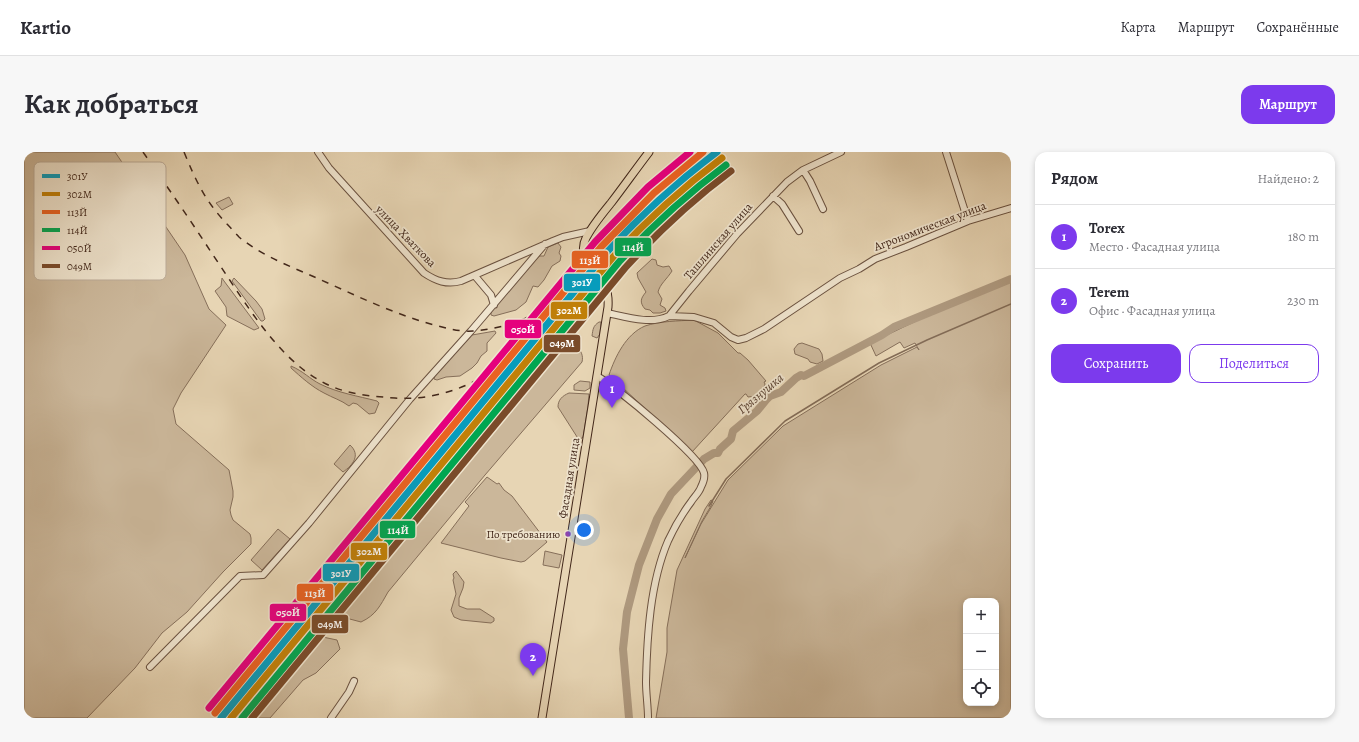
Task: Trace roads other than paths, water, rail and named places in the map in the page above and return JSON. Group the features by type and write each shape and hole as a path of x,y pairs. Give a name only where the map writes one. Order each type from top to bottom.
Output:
{"main road":[{"name":"Фасадная улица","path":"542,718 607,313 607,289 603,281 591,267 585,255 584,244 590,231 649,152"}],"street":[{"name":"улица Хваткова","path":"318,152 329,168 424,273 439,282 456,282 475,276 545,244 563,237 590,231"},
{"name":"Ташлинская улица","path":"669,316 737,234 787,182 803,170 841,152"},
{"path":"946,152 968,221"},
{"path":"803,170 810,181 823,209"},
{"path":"773,196 782,204 799,231"},
{"name":"Агрономическая улица","path":"669,316 694,317 714,323 731,337 738,340 746,338 764,329 840,278 875,259 968,221 1011,208"},
{"path":"150,666 240,576 263,576 410,399 494,305 545,244"},
{"path":"475,276 491,295 494,305"},
{"path":"607,313 632,319 655,320 669,316"},
{"path":"597,376 639,407 689,453 704,471 705,476 701,489 681,516 668,541 658,571 650,619 646,682 648,718"},
{"path":"331,718 350,692 354,681"}],"waterway":[{"name":"Грязнушка","path":"629,718 623,649 627,612 639,565 657,519 671,494 704,459 714,453 718,453 720,449 731,439 733,431 757,411 770,396 781,392 796,378 801,375 804,376 882,335 894,327 1011,279"},
{"path":"709,506 726,479 785,421 879,363 927,340 1011,304"}],"railway":[{"path":"143,152 150,162"},
{"path":"184,152 207,199 219,215 248,244 288,265 404,316 419,321 463,331 473,331 504,326 545,308 558,299 581,278"},
{"path":"166,185 246,304 273,340 303,369 328,385 356,394 395,398 429,396 445,393 476,381 505,363 518,352"},
{"path":"515,355 527,343 553,306"},
{"path":"477,390 495,374"}],"place":[{"name":"Torex","path":"612,408"},
{"name":"По требованию","path":"568,534"},
{"name":"Terem","path":"533,676"}]}
